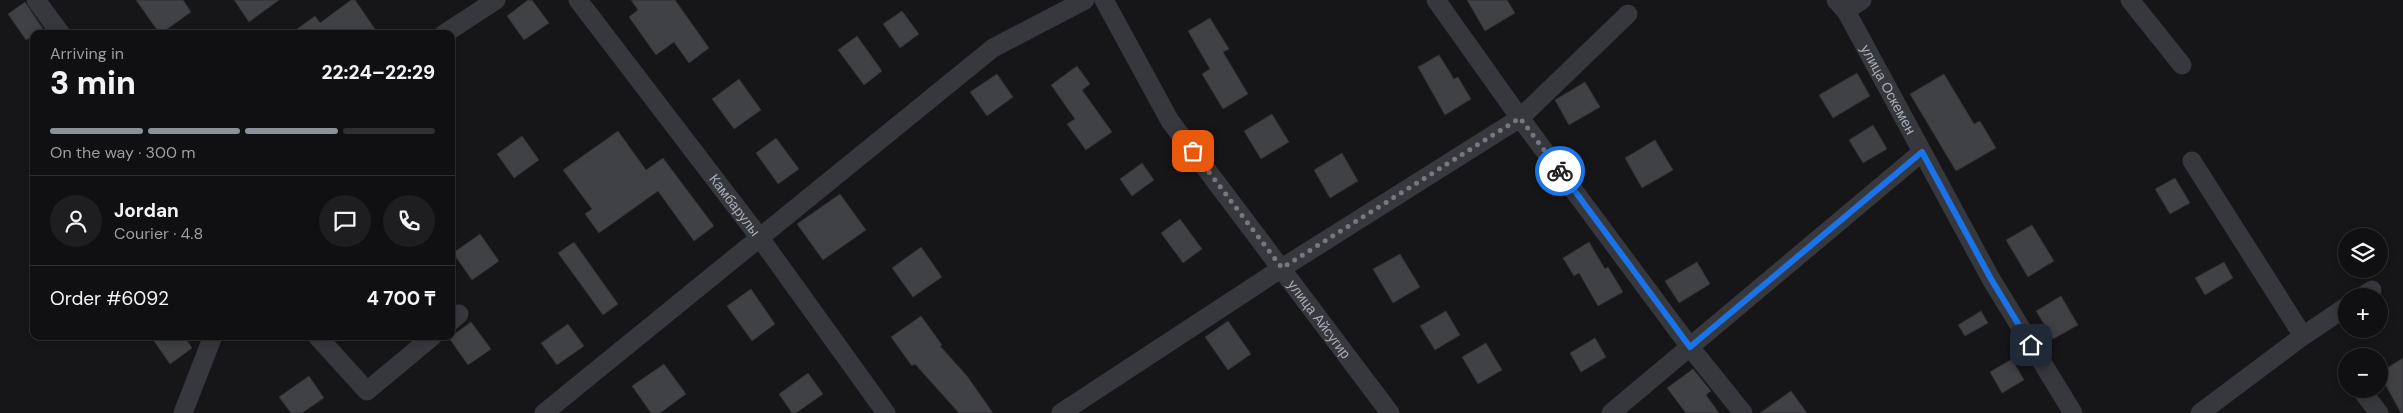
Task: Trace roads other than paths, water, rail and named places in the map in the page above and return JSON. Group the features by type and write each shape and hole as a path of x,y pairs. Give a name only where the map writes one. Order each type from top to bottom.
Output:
{"street":[{"path":"36,0 58,30"},
{"path":"450,30 496,0"},
{"name":"Камбарулы","path":"578,0 760,238 886,413"},
{"path":"544,413 730,260 760,238 994,48 1085,0"},
{"name":"улица Айсугир","path":"1104,0 1170,122 1390,413"},
{"path":"1436,0 1520,118 1690,347 1743,413"},
{"path":"1841,6 1862,0"},
{"path":"2130,0 2182,65"},
{"name":"улица Оскемен","path":"1841,6 1991,279 2073,413"},
{"path":"1061,413 1282,268 1520,118 1628,14"},
{"path":"1611,413 1922,152"},
{"path":"2192,161 2303,336"},
{"path":"2200,413 2303,336 2338,312"},
{"path":"183,413 211,340"},
{"path":"321,340 367,392 428,340"},
{"path":"2367,398 2379,413"}]}
